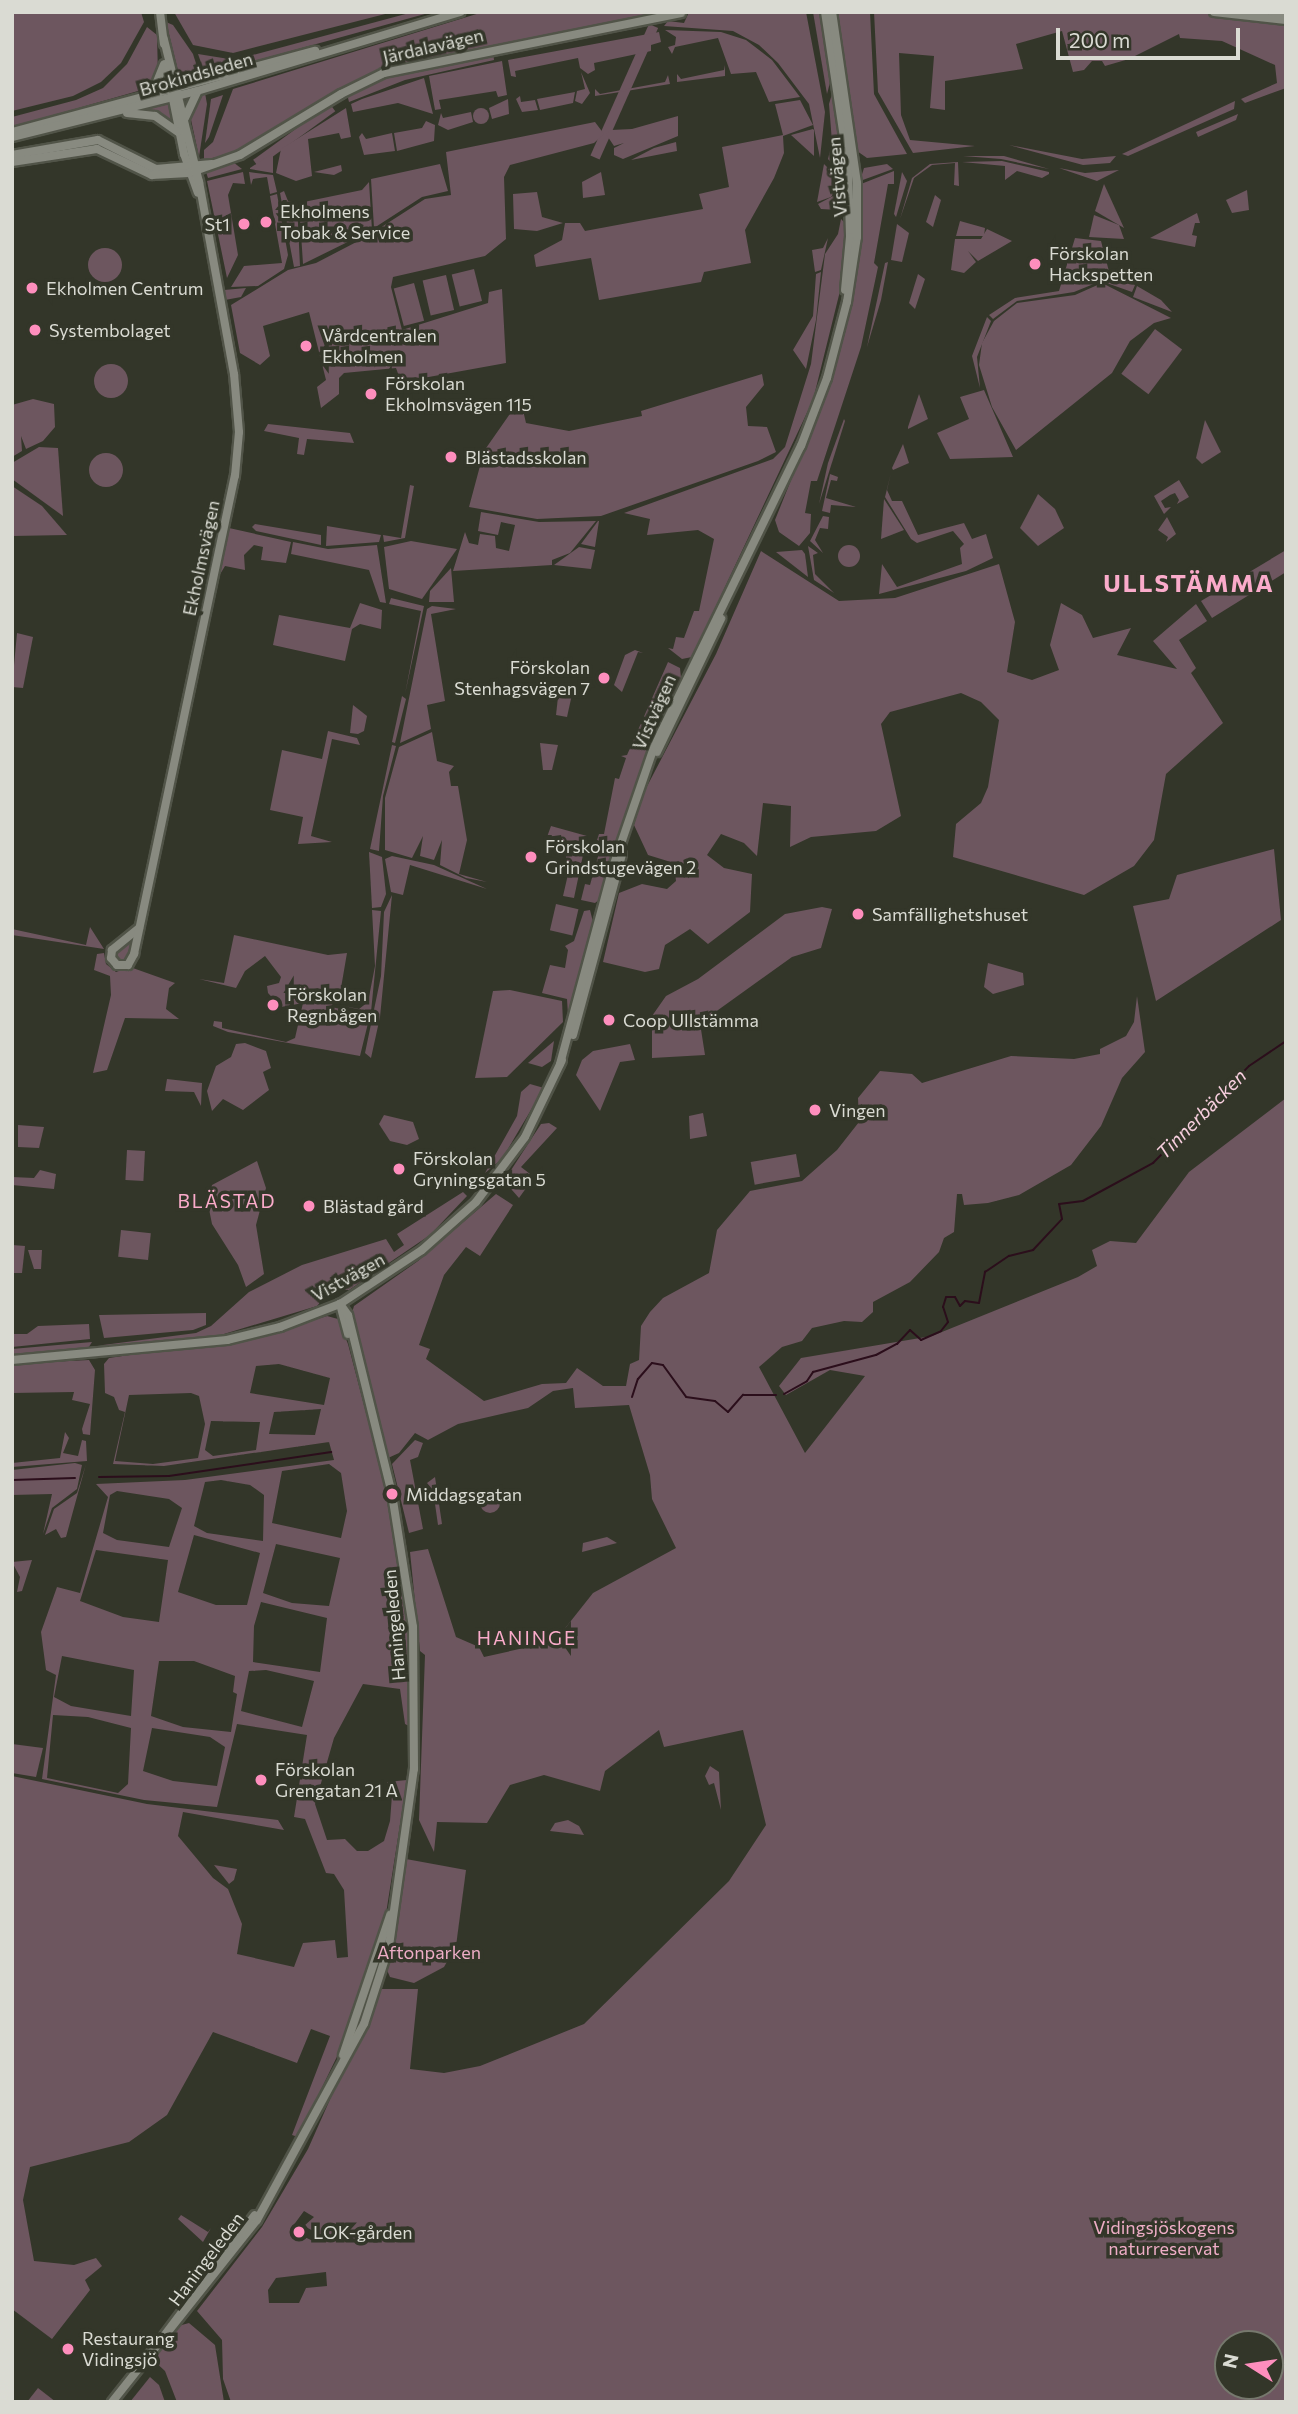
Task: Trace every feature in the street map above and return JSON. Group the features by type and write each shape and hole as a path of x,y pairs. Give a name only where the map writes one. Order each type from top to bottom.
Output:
{"main road":[{"name":"Ekholmsvägen","path":"160,12 180,134 192,168"},
{"name":"Brokindsleden","path":"12,134 117,113 174,93 460,12"},
{"name":"Vistvägen","path":"825,12 849,183 849,257 838,338"},
{"name":"Vistvägen","path":"12,1360 227,1340 280,1327 340,1304 401,1266 463,1215 515,1152 560,1065 630,814 644,776 703,660 733,587 812,419 838,338 853,275 857,202 832,12"},
{"path":"1214,12 1286,20"},
{"path":"1272,12 1286,13"},
{"name":"Järdalavägen","path":"12,162 97,149 152,175 212,164 240,155 367,80 408,65 681,13"},
{"name":"Brokindsleden","path":"12,134 152,94 197,91 386,33"},
{"name":"Ekholmsvägen","path":"139,928 112,950 111,958 117,965 131,962 139,928 239,446 234,374 184,121 165,58 164,39"},
{"path":"152,94 165,58"},
{"path":"184,121 188,104 197,91"},
{"path":"117,113 155,116 180,134"},
{"name":"Järdalavägen","path":"12,155 99,140 156,169 192,168"},
{"name":"Haningeleden","path":"112,2402 161,2341 180,2308 272,2193 327,2094 356,2022 396,1894 414,1769 413,1627 392,1494 348,1315 340,1304"},
{"name":"Haningeleden","path":"118,2402 132,2379"}],"green space":[{"path":"12,12 141,12 144,22 121,63 101,82 73,96 12,111"},
{"path":"174,12 393,12 233,53 193,45"},
{"path":"413,12 432,12 251,62 249,56"},
{"path":"483,12 669,12 387,68 328,96 242,151 204,160 204,150 213,142 233,89"},
{"path":"689,12 806,12 825,112 820,158 809,104 778,63 759,45 733,31 664,26 668,21 684,23"},
{"path":"813,12 821,12 823,19 832,75 827,94"},
{"path":"835,12 870,12 874,94 907,154 867,158 857,151"},
{"path":"874,12 1191,12 1286,22 1286,88 1245,103 1241,99 1277,83 1275,65 1222,41 1180,38 1179,34 1129,59 1105,66 1102,61 1092,61 1084,70 1073,72 1062,31 1016,44 1023,69 945,81 945,110 930,108 934,56 899,53 901,115 910,140 975,146 913,153 878,92"},
{"path":"166,22 173,25 193,54 200,76 186,79 179,75"},
{"path":"649,24 658,28 600,160 590,156"},
{"path":"147,27 157,35 158,75 152,87 12,127 12,117 76,100 103,88 127,64"},
{"path":"665,30 721,32 746,40 772,60 800,97 769,102 756,72 731,74 718,38 675,47 672,54 668,47 675,45 676,37"},
{"path":"659,32 661,42 651,45 651,51 594,63 595,70 588,74 580,68 578,58 515,71 516,77 511,76 508,60"},
{"path":"493,52 494,60 405,80 349,102 349,93 384,77"},
{"path":"198,54 229,59 233,67 205,74"},
{"path":"502,61 507,95 498,97 496,91 439,100 441,109 435,110 429,76"},
{"path":"725,65 725,76 677,82 677,74 681,79 724,70"},
{"path":"581,72 590,93 582,104 575,101 577,91 585,89"},
{"path":"668,75 670,84 595,96 595,89 600,94 665,82"},
{"path":"424,78 433,114 398,103 353,112 351,104"},
{"path":"834,87 846,180 828,159 832,142 829,104"},
{"path":"575,92 573,103 540,110 537,99"},
{"path":"205,93 207,104 199,157 190,115 196,97"},
{"path":"223,95 209,137 205,143 211,99"},
{"path":"520,96 521,102 535,100 538,110 522,112 516,99"},
{"path":"508,99 509,114 492,119 489,108"},
{"path":"800,100 813,125 783,136 784,153 774,178 745,230 751,263 704,272 701,282 599,300 591,258 536,267 534,255 562,240 565,223 580,223 585,231 703,209 699,194 729,187 722,147 783,135 775,104"},
{"path":"1235,101 1234,109 1128,156 1122,154"},
{"path":"169,102 174,124 142,109"},
{"path":"330,104 335,111 258,167 253,160"},
{"path":"346,108 351,137 341,139 339,133 308,139 312,176 296,181 276,173 281,149"},
{"path":"481,108 487,110 487,122 481,124 475,122 473,116 475,110"},
{"path":"471,112 473,122 448,130 438,125 441,113 443,118"},
{"path":"1238,114 1236,120 1198,137 1196,132"},
{"path":"678,116 678,136 623,159 614,155 614,148 624,143 614,146 606,134 611,130 632,129"},
{"path":"426,121 435,125 434,141 397,151 394,133 422,128"},
{"path":"595,122 604,134 594,143 510,165 504,177 506,239 485,256 393,277 391,287 402,330 488,303 489,292 502,289 506,363 401,382 396,368 344,373 339,378 339,394 321,408 317,387 326,380 309,312 263,326 270,356 260,365 240,353 231,305 288,270 316,263 366,237 425,199 451,195 446,152"},
{"path":"814,130 814,156 791,135"},
{"path":"362,133 366,139 392,133 395,151 364,155 359,137"},
{"path":"676,142 677,151 631,160 654,148"},
{"path":"1009,145 1082,159 1116,156 1110,163 1083,165"},
{"path":"273,153 273,173 250,169 250,168"},
{"path":"963,156 1004,156 1049,169 1001,159"},
{"path":"1002,161 1049,174 1042,178 1017,171 1005,180 1005,166 962,162"},
{"path":"233,162 242,169 208,178 206,172"},
{"path":"958,162 959,186 954,185 955,163 932,165 914,178 900,219 912,178 930,164"},
{"path":"440,164 448,191 422,197 374,228 371,179"},
{"path":"824,164 842,182 831,197 817,202"},
{"path":"887,164 893,169 860,181 864,168"},
{"path":"341,165 342,171 334,175 314,172"},
{"path":"1059,168 1085,173 1119,170 1097,181"},
{"path":"894,171 894,184 888,184 874,263 878,267 861,347 817,481 811,481 805,513 811,514 810,533 799,546 779,532 775,520 826,393 845,333 857,272 861,184"},
{"path":"243,172 245,184 233,183 228,195 238,255 227,278 207,181"},
{"path":"249,172 273,175 277,192 270,194 267,177 253,179 251,185"},
{"path":"601,172 605,195 583,198 582,182"},
{"path":"902,172 907,181 896,217 894,214"},
{"path":"369,182 372,230 303,264 299,203 362,190"},
{"path":"1104,184 1124,228 1095,211"},
{"path":"1247,190 1249,210 1232,213 1226,200"},
{"path":"284,191 288,201 297,203 300,266 294,267 280,193"},
{"path":"537,192 542,217 563,223 537,231 514,229 513,194"},
{"path":"277,194 288,255 284,269 258,286 231,287 244,266 282,263 270,196"},
{"path":"837,194 838,210 821,209 818,204"},
{"path":"935,195 941,200 933,227 926,222"},
{"path":"1197,213 1200,223 1195,223 1192,235 1197,236 1195,247 1150,238"},
{"path":"1094,215 1119,225 1124,239 1089,237"},
{"path":"841,219 846,224 840,291 813,400 692,657 682,659 668,648 673,649 676,637 684,638 694,611 699,611 714,539 698,530 647,535 650,519 624,513 773,459 785,447 811,364 825,254 838,234"},
{"path":"960,221 985,228 984,236 956,236"},
{"path":"897,224 909,233 902,262 891,260"},
{"path":"987,229 1012,241 978,261 968,251 976,262 964,273 951,270 955,239 981,239"},
{"path":"828,238 821,270 815,272 812,250 823,248"},
{"path":"1075,238 1101,241 1111,279 1135,285 1132,292 1101,281 1074,292 1017,301 993,319 989,315 1015,298 1059,291"},
{"path":"105,248 117,253 122,265 117,277 105,282 93,277 88,265 93,253"},
{"path":"888,262 881,300 867,347 885,263"},
{"path":"474,269 482,301 460,307 452,275"},
{"path":"821,272 816,320 806,369 793,350 813,316 816,274"},
{"path":"918,274 925,279 915,309 909,303"},
{"path":"446,275 454,310 431,315 423,280"},
{"path":"414,283 424,321 404,326 394,288"},
{"path":"1102,283 1171,318 1154,323 1130,341 1112,373 1016,450 992,407 979,365 982,343 994,321 1017,303 1075,295"},
{"path":"1137,286 1161,300 1172,312 1133,297"},
{"path":"246,288 241,297 225,300 224,290"},
{"path":"987,317 991,321 977,357 980,388 972,356"},
{"path":"1155,329 1182,349 1148,394 1121,374"},
{"path":"111,364 123,369 128,381 123,393 111,398 99,393 94,381 99,369"},
{"path":"762,374 764,385 746,407 748,426 767,427 776,452 758,461 601,516 537,519 469,507 484,451 512,411 522,406 526,423 569,431 642,416 641,411"},
{"path":"984,390 1013,457 950,459 937,433 969,419 960,397"},
{"path":"919,394 928,419 908,429 908,427"},
{"path":"33,399 54,404 55,427 43,441 26,449 21,436 22,451 12,457 12,405"},
{"path":"844,419 845,421 819,504 828,463"},
{"path":"1205,420 1221,452 1202,464 1196,458"},
{"path":"268,424 350,433 354,443 307,439 304,455 297,454 299,438 264,431"},
{"path":"903,444 909,463 893,470 892,468"},
{"path":"39,447 58,448 63,516 12,479 12,463"},
{"path":"106,453 118,458 123,470 118,482 106,487 94,482 89,470 94,458"},
{"path":"891,473 887,490 892,501 902,501 918,535 964,523 972,539 986,534 993,558 966,571 879,594 882,564 897,587 962,564 960,548 964,544 953,531 917,543 911,539 885,497"},
{"path":"830,474 838,477 837,481 831,480 826,498 856,507 831,505 830,513 822,511"},
{"path":"1179,480 1189,497 1177,504 1179,500 1175,493 1161,501 1165,508 1171,507 1164,514 1154,496"},
{"path":"410,485 414,486 405,538 384,542 383,535 401,538"},
{"path":"12,486 42,506 67,535 12,536"},
{"path":"1038,494 1055,509 1064,528 1038,546 1020,528"},
{"path":"884,499 904,530 881,539"},
{"path":"481,512 539,522 596,521 570,553 552,560 552,565 453,571 465,532 469,543 478,545 480,534 495,536 496,548 509,551 515,525 501,522 498,535 478,531"},
{"path":"823,516 829,517 828,529 820,528 815,540 823,553 810,541"},
{"path":"1167,517 1176,534 1166,542 1168,537 1158,530"},
{"path":"598,521 595,547 581,544"},
{"path":"255,524 321,535 321,545 256,531 252,527"},
{"path":"327,526 381,535 379,542 326,546"},
{"path":"229,528 291,542 286,563 261,560 263,547 254,545 244,555 245,570 225,566 219,576"},
{"path":"411,541 457,549 422,599 389,589 384,547"},
{"path":"293,542 328,549 377,545 386,603 380,602 369,570 291,554"},
{"path":"849,545 857,548 860,556 857,564 849,567 841,564 838,556 841,548"},
{"path":"808,546 818,553 813,555 815,574 834,593 814,580"},
{"path":"579,547 595,550 591,569 554,565"},
{"path":"802,550 805,554 808,577 776,552"},
{"path":"1286,550 1286,572 1212,618 1201,601"},
{"path":"761,551 839,601 895,598 999,564 1015,622 1007,672 1032,680 1059,670 1050,645 1061,603 1082,615 1093,638 1131,628 1117,655 1177,669 1153,641 1196,604 1207,621 1179,640 1196,668 1191,673 1223,723 1166,774 1154,840 1134,866 1084,895 953,857 956,824 981,803 988,787 999,720 981,702 961,693 890,712 881,724 901,816 876,831 811,837 790,847 791,806 763,803 757,856 744,843 721,834 707,855 724,868 752,874 750,912 708,944 690,929 665,945 659,969 645,972 603,962 619,893 642,884 667,889 676,881 674,863 648,855 634,825 643,794 716,654"},
{"path":"451,568 454,602 429,602 430,591"},
{"path":"391,598 424,606 405,694 421,611 389,604"},
{"path":"360,603 382,610 381,629 360,624 352,629 345,661 273,645 279,615 350,628"},
{"path":"432,606 456,609 431,614 445,701 427,705 431,729 400,743 427,609"},
{"path":"17,633 33,637 23,688 12,687"},
{"path":"635,650 643,653 638,652 622,692 614,685 625,655"},
{"path":"668,662 680,668 681,678 646,755 600,899 595,903 581,900 585,884 590,885 602,842 597,840 599,834 604,834 615,778 619,779 626,758 621,756 627,755"},
{"path":"559,688 573,690 567,717 556,715"},
{"path":"402,696 406,699 395,743 392,742"},
{"path":"353,705 367,716 364,731 358,734 350,733"},
{"path":"328,731 357,738 360,745 332,739 311,836 332,842 298,844 303,817 270,810 282,750 322,759"},
{"path":"432,732 437,761 454,766 449,772 451,786 458,786 467,840 459,874 487,882 466,878 440,865 442,840 434,860 420,856 423,836 412,858 385,850 385,798 399,747"},
{"path":"540,743 558,745 552,770 543,770"},
{"path":"392,745 396,746 383,796 379,851 370,849"},
{"path":"551,826 587,836 574,898 563,896 569,870 561,835 547,837"},
{"path":"1274,849 1281,920 1156,1001 1133,906 1169,899 1177,875"},
{"path":"369,852 382,857 386,894 381,907 372,908"},
{"path":"392,856 434,865 487,889 410,865 403,895 391,892 385,859"},
{"path":"392,895 380,1017 371,1058 365,1053 381,976 384,912"},
{"path":"556,904 578,909 572,935 550,930"},
{"path":"822,907 832,909 821,948 792,957 700,1023 705,1055 652,1058 652,1016 666,996 698,979 785,914"},
{"path":"372,910 381,911 371,1012 339,1005 359,1009 368,1002 375,966"},
{"path":"590,910 593,922 568,1015 567,999 542,993 550,965 565,968 568,950 565,946 574,941 584,911"},
{"path":"90,927 104,949 12,935 12,929 86,945"},
{"path":"234,935 328,955 347,953 341,988 331,1007 370,1015 360,1056 228,1032 213,1026 214,1021 222,1022 222,1028 286,1042 295,1038 303,1003 281,1007 268,993 267,986 279,983 281,977 265,956 245,971 236,988 199,979 224,983"},
{"path":"135,940 129,961 119,963 116,952"},
{"path":"104,953 106,964 116,972 130,967 175,983 169,988 166,1009 179,1019 125,1018 107,1070 93,1073 111,995 110,976 94,970 97,954"},
{"path":"988,963 1023,973 1024,985 993,994 984,987"},
{"path":"510,990 562,1001 563,1022 507,1077 475,1078 493,991"},
{"name":"Vidingsjöskogens naturreservat","path":"1137,996 1145,1052 1122,1078 1101,1126 1071,1165 1019,1195 988,1203 964,1205 962,1194 957,1194 954,1232 944,1238 939,1252 910,1282 873,1302 873,1312 862,1322 844,1321 812,1328 802,1341 782,1347 759,1367 805,1453 865,1376 830,1370 786,1395 779,1386 801,1358 932,1336 1078,1277 1097,1266 1092,1250 1110,1241 1136,1243 1189,1172 1286,1098 1286,2402 231,2402 223,2379 222,2340 197,2311 262,2227 308,2149 379,1989 418,1989 410,2069 444,2073 480,2066 584,2024 729,1881 766,1825 743,1730 664,1747 659,1730 605,1771 600,1791 544,1775 510,1785 487,1823 437,1822 434,1852 419,1820 425,1655 420,1651 410,1552 428,1549 456,1637 479,1647 484,1657 555,1641 593,1593 676,1548 652,1499 650,1475 629,1405 575,1408 573,1388 553,1391 528,1408 458,1424 428,1440 415,1433 399,1453 388,1458 351,1316 354,1306 418,1261 496,1194 513,1205 480,1256 466,1247 444,1275 419,1345 430,1349 426,1359 484,1401 542,1384 566,1383 577,1368 603,1386 626,1386 630,1364 639,1360 641,1326 650,1312 663,1298 709,1273 717,1230 750,1191 802,1181 837,1150 859,1122 858,1098 880,1071 912,1074 922,1083 1011,1056 1074,1059 1100,1054 1100,1049 1126,1036 1134,1022","holes":["304,2211 314,2217 304,2226 317,2233 313,2241 290,2230","326,2272 327,2286 306,2288 299,2303 269,2303 268,2290 276,2278"]},
{"path":"554,1041 551,1061 542,1067 528,1063"},
{"path":"245,1043 266,1051 271,1068 263,1072 269,1090 243,1110 223,1099 212,1111 207,1091 216,1066 231,1057 236,1044"},
{"path":"630,1044 635,1060 620,1062 600,1111 576,1075 582,1060 593,1051"},
{"path":"167,1079 202,1083 201,1106 194,1092 165,1091"},
{"path":"530,1084 544,1088 502,1159 485,1173 517,1116 521,1092"},
{"path":"703,1113 707,1136 690,1139 689,1116"},
{"path":"384,1115 413,1122 419,1139 407,1145 390,1141 379,1124"},
{"path":"549,1123 557,1128 521,1167 534,1177 519,1198 504,1181 541,1124"},
{"path":"18,1125 44,1127 39,1148 18,1147"},
{"path":"127,1150 145,1151 143,1181 125,1180"},
{"path":"796,1154 800,1177 755,1185 751,1162"},
{"path":"257,1161 266,1188 256,1225 264,1274 246,1287 238,1265 212,1224 208,1204 212,1185"},
{"path":"40,1170 56,1174 54,1189 12,1185 12,1177 34,1178"},
{"path":"463,1192 467,1196 430,1235 349,1290 332,1289 317,1306 214,1337 109,1349 103,1345 196,1333 211,1326 249,1292 302,1265 386,1239 394,1252 404,1245 397,1234"},
{"path":"121,1230 151,1233 148,1260 118,1257"},
{"path":"12,1245 25,1246 22,1273 12,1273"},
{"path":"28,1250 42,1250 41,1269 34,1269"},
{"path":"206,1313 206,1325 193,1330 104,1338 99,1315"},
{"path":"327,1316 338,1319 348,1344 391,1508 410,1650 411,1727 405,1724 400,1689 363,1684 334,1738 315,1804 327,1840 345,1839 357,1851 368,1851 384,1841 390,1821 392,1795 387,1782 407,1780 385,1920 345,2040 298,2137 292,2135 330,2036 311,2029 297,2063 213,2032 167,2115 129,2142 30,2167 23,2200 34,2261 74,2265 96,2258 102,2266 85,2280 90,2290 52,2339 12,2309 12,1776 147,1804 278,1820 284,1830 183,1812 178,1836 213,1878 228,1889 242,1924 237,1954 294,1967 303,1943 335,1940 337,1958 348,1957 344,1890 334,1874 326,1873 305,1819 294,1817 307,1735 237,1724 217,1807 144,1800 42,1779 56,1675 46,1670 41,1632 57,1587 80,1593 108,1497 96,1484 185,1480 334,1460 329,1442 164,1466 113,1464 125,1412 119,1410 114,1397 105,1393 104,1364 109,1358 267,1335","holes":["279,1364 330,1378 324,1405 250,1393 256,1366","191,1393 199,1396 205,1424 198,1458 153,1464 115,1461 129,1395","321,1409 315,1435 269,1434 274,1412","211,1421 260,1422 256,1450 213,1456 205,1450","329,1464 341,1473 347,1511 341,1538 272,1523 282,1471","221,1480 250,1485 264,1495 263,1541 207,1533 194,1526 205,1482","117,1491 169,1499 182,1508 169,1547 117,1540 103,1533 110,1495","194,1535 260,1553 247,1605 216,1605 178,1592","276,1544 340,1558 329,1606 292,1603 263,1593","96,1550 168,1560 159,1622 123,1617 80,1601","261,1602 327,1618 320,1672 253,1662 254,1626","62,1656 134,1670 131,1716 71,1706 54,1697","159,1661 194,1661 235,1676 233,1692 237,1694 231,1732 183,1727 151,1716","266,1670 314,1681 302,1727 241,1711 249,1671","53,1715 88,1717 131,1728 128,1784 118,1793 47,1778","152,1728 210,1737 225,1747 217,1786 173,1781 143,1771"]},
{"path":"89,1324 90,1339 12,1347 12,1334 27,1334 38,1326"},
{"path":"92,1342 87,1350 12,1356 12,1349"},
{"path":"89,1360 95,1370 90,1435 83,1434 82,1429 90,1404 72,1400 74,1392 12,1393 12,1364"},
{"path":"65,1432 69,1438 63,1453 78,1456 82,1440 86,1441 87,1461 12,1467 12,1463 60,1458"},
{"path":"415,1440 423,1443 418,1457 410,1460 423,1529 409,1533 392,1464"},
{"path":"75,1463 82,1465 77,1489 52,1508 43,1534 52,1494 12,1495 12,1470"},
{"path":"86,1464 66,1537 61,1538 56,1529 45,1535 54,1509 77,1493"},
{"path":"435,1477 442,1524 438,1525 433,1490 427,1483"},
{"path":"490,1493 497,1496 500,1503 497,1510 490,1513 483,1510 480,1503 483,1496"},
{"path":"607,1537 617,1543 582,1552 583,1543"},
{"path":"32,1560 22,1591 17,1592 20,1577 12,1562"},
{"path":"12,1744 43,1748 36,1777 12,1773"},
{"path":"710,1766 719,1772 721,1810 714,1783 709,1785 705,1776"},
{"path":"568,1820 579,1826 584,1835 550,1831 555,1823"},
{"name":"Aftonparken","path":"406,1859 466,1870 456,1946 444,1967 414,1983 390,1977 386,1968"},
{"path":"214,1865 237,1869 234,1880 229,1884"},
{"path":"181,2215 208,2232 211,2228 203,2242 178,2219"},
{"path":"189,2323 215,2345 224,2402 177,2402 165,2371 153,2360 178,2326"},
{"path":"150,2377 159,2385 165,2402 130,2402"},
{"path":"38,2388 56,2402 27,2402"}],"waterway":[{"name":"Tinnerbäcken","path":"784,1394 807,1381 813,1372 876,1355 897,1344 910,1330 921,1340 941,1331 948,1322 943,1307 946,1297 955,1297 960,1306 965,1301 979,1303 985,1272 1009,1256 1033,1250 1062,1219 1059,1204 1083,1201 1153,1163 1249,1066 1286,1041"},
{"name":"Tinnerbäcken","path":"632,1397 638,1379 652,1363 663,1365 686,1397 715,1401 728,1412 743,1395 776,1395"},
{"path":"99,1477 169,1476 331,1452"},
{"name":"Tinnerbäcken","path":"12,1480 75,1478"}],"place":[{"name":"Ekholmens Tobak & Service","path":"266,222"},
{"name":"St1","path":"244,224"},
{"name":"Förskolan Hackspetten","path":"1035,264"},
{"name":"Ekholmen Centrum","path":"32,288"},
{"name":"Systembolaget","path":"35,330"},
{"name":"Vårdcentralen Ekholmen","path":"306,346"},
{"name":"Förskolan Ekholmsvägen 115","path":"371,394"},
{"name":"Blästadsskolan","path":"451,457"},
{"name":"Förskolan Stenhagsvägen 7","path":"604,678"},
{"name":"Förskolan Grindstugevägen 2","path":"531,857"},
{"name":"Samfällighetshuset","path":"858,914"},
{"name":"Förskolan Regnbågen","path":"273,1005"},
{"name":"Coop Ullstämma","path":"609,1020"},
{"name":"Vingen","path":"815,1110"},
{"name":"Förskolan Gryningsgatan 5","path":"399,1169"},
{"name":"Blästad gård","path":"309,1206"},
{"name":"Middagsgatan","path":"392,1494"},
{"name":"Förskolan Grengatan 21 A","path":"261,1780"},
{"name":"LOK-gården","path":"299,2232"},
{"name":"Restaurang Vidingsjö","path":"68,2349"}],"district":[{"name":"ULLSTÄMMA","path":"1189,583"},
{"name":"BLÄSTAD","path":"227,1201"},
{"name":"HANINGE","path":"527,1638"}]}
